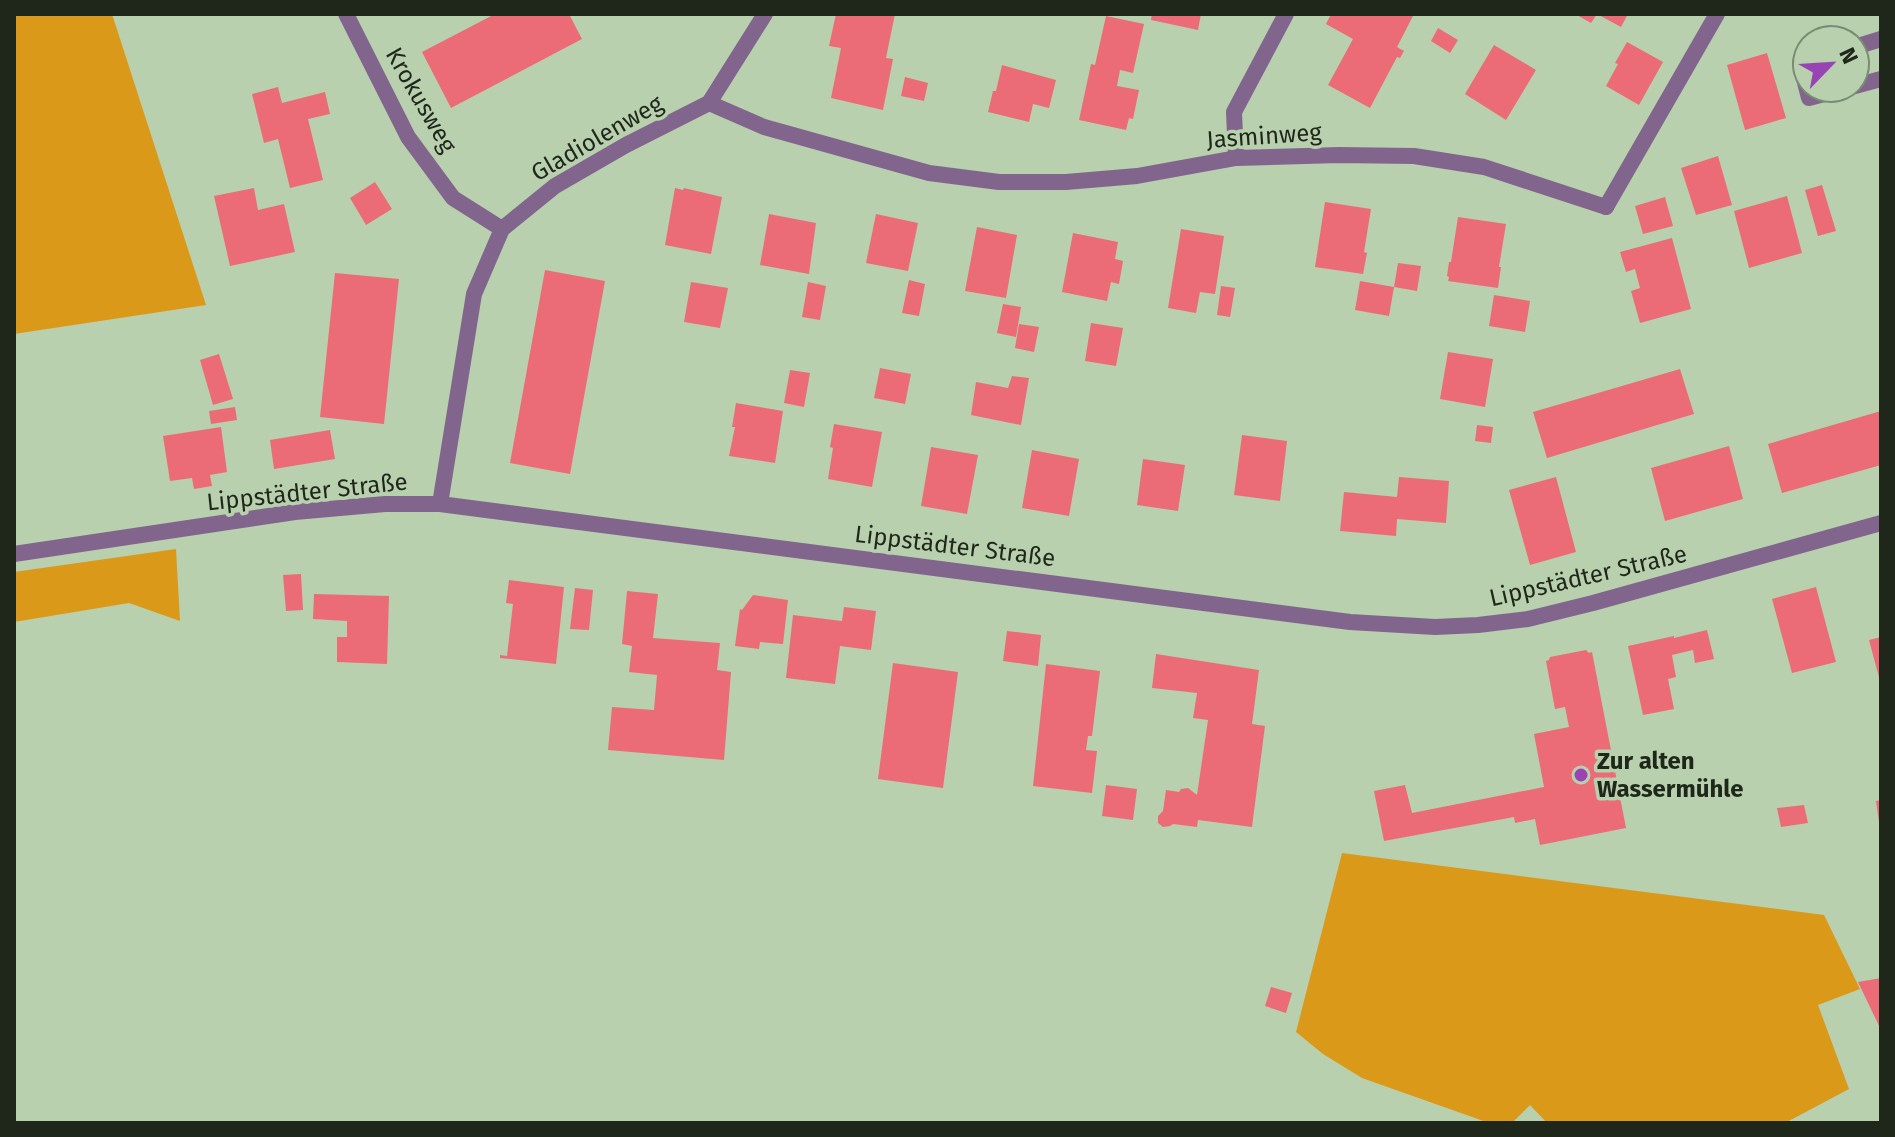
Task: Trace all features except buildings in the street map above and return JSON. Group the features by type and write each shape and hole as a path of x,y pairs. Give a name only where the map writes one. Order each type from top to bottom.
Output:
{"street":[{"name":"Krokusweg","path":"346,14 408,137 453,198 502,229"},
{"path":"709,103 765,14"},
{"path":"1236,158 1234,112 1286,14"},
{"name":"Jasminweg","path":"709,103 764,127 929,173 999,182 1066,182 1137,176 1236,158 1414,156 1484,167 1606,207 1717,14"},
{"name":"Gladiolenweg","path":"440,504 474,294 502,229 555,186 626,145 709,103"},
{"name":"Lippstädter Straße","path":"14,554 295,512 385,504 440,504 1350,622 1435,627 1528,619 1881,523"}],"shaded area":[{"path":"14,14 112,14 206,305 14,334"},
{"path":"176,549 180,621 129,603 14,622 14,572"},
{"path":"1342,853 1824,915 1860,989 1818,1005 1849,1089 1785,1123 1547,1123 1530,1105 1512,1123 1489,1123 1362,1078 1323,1054 1296,1032"}],"place":[{"name":"Zur alten Wassermühle","path":"1581,775"}]}
